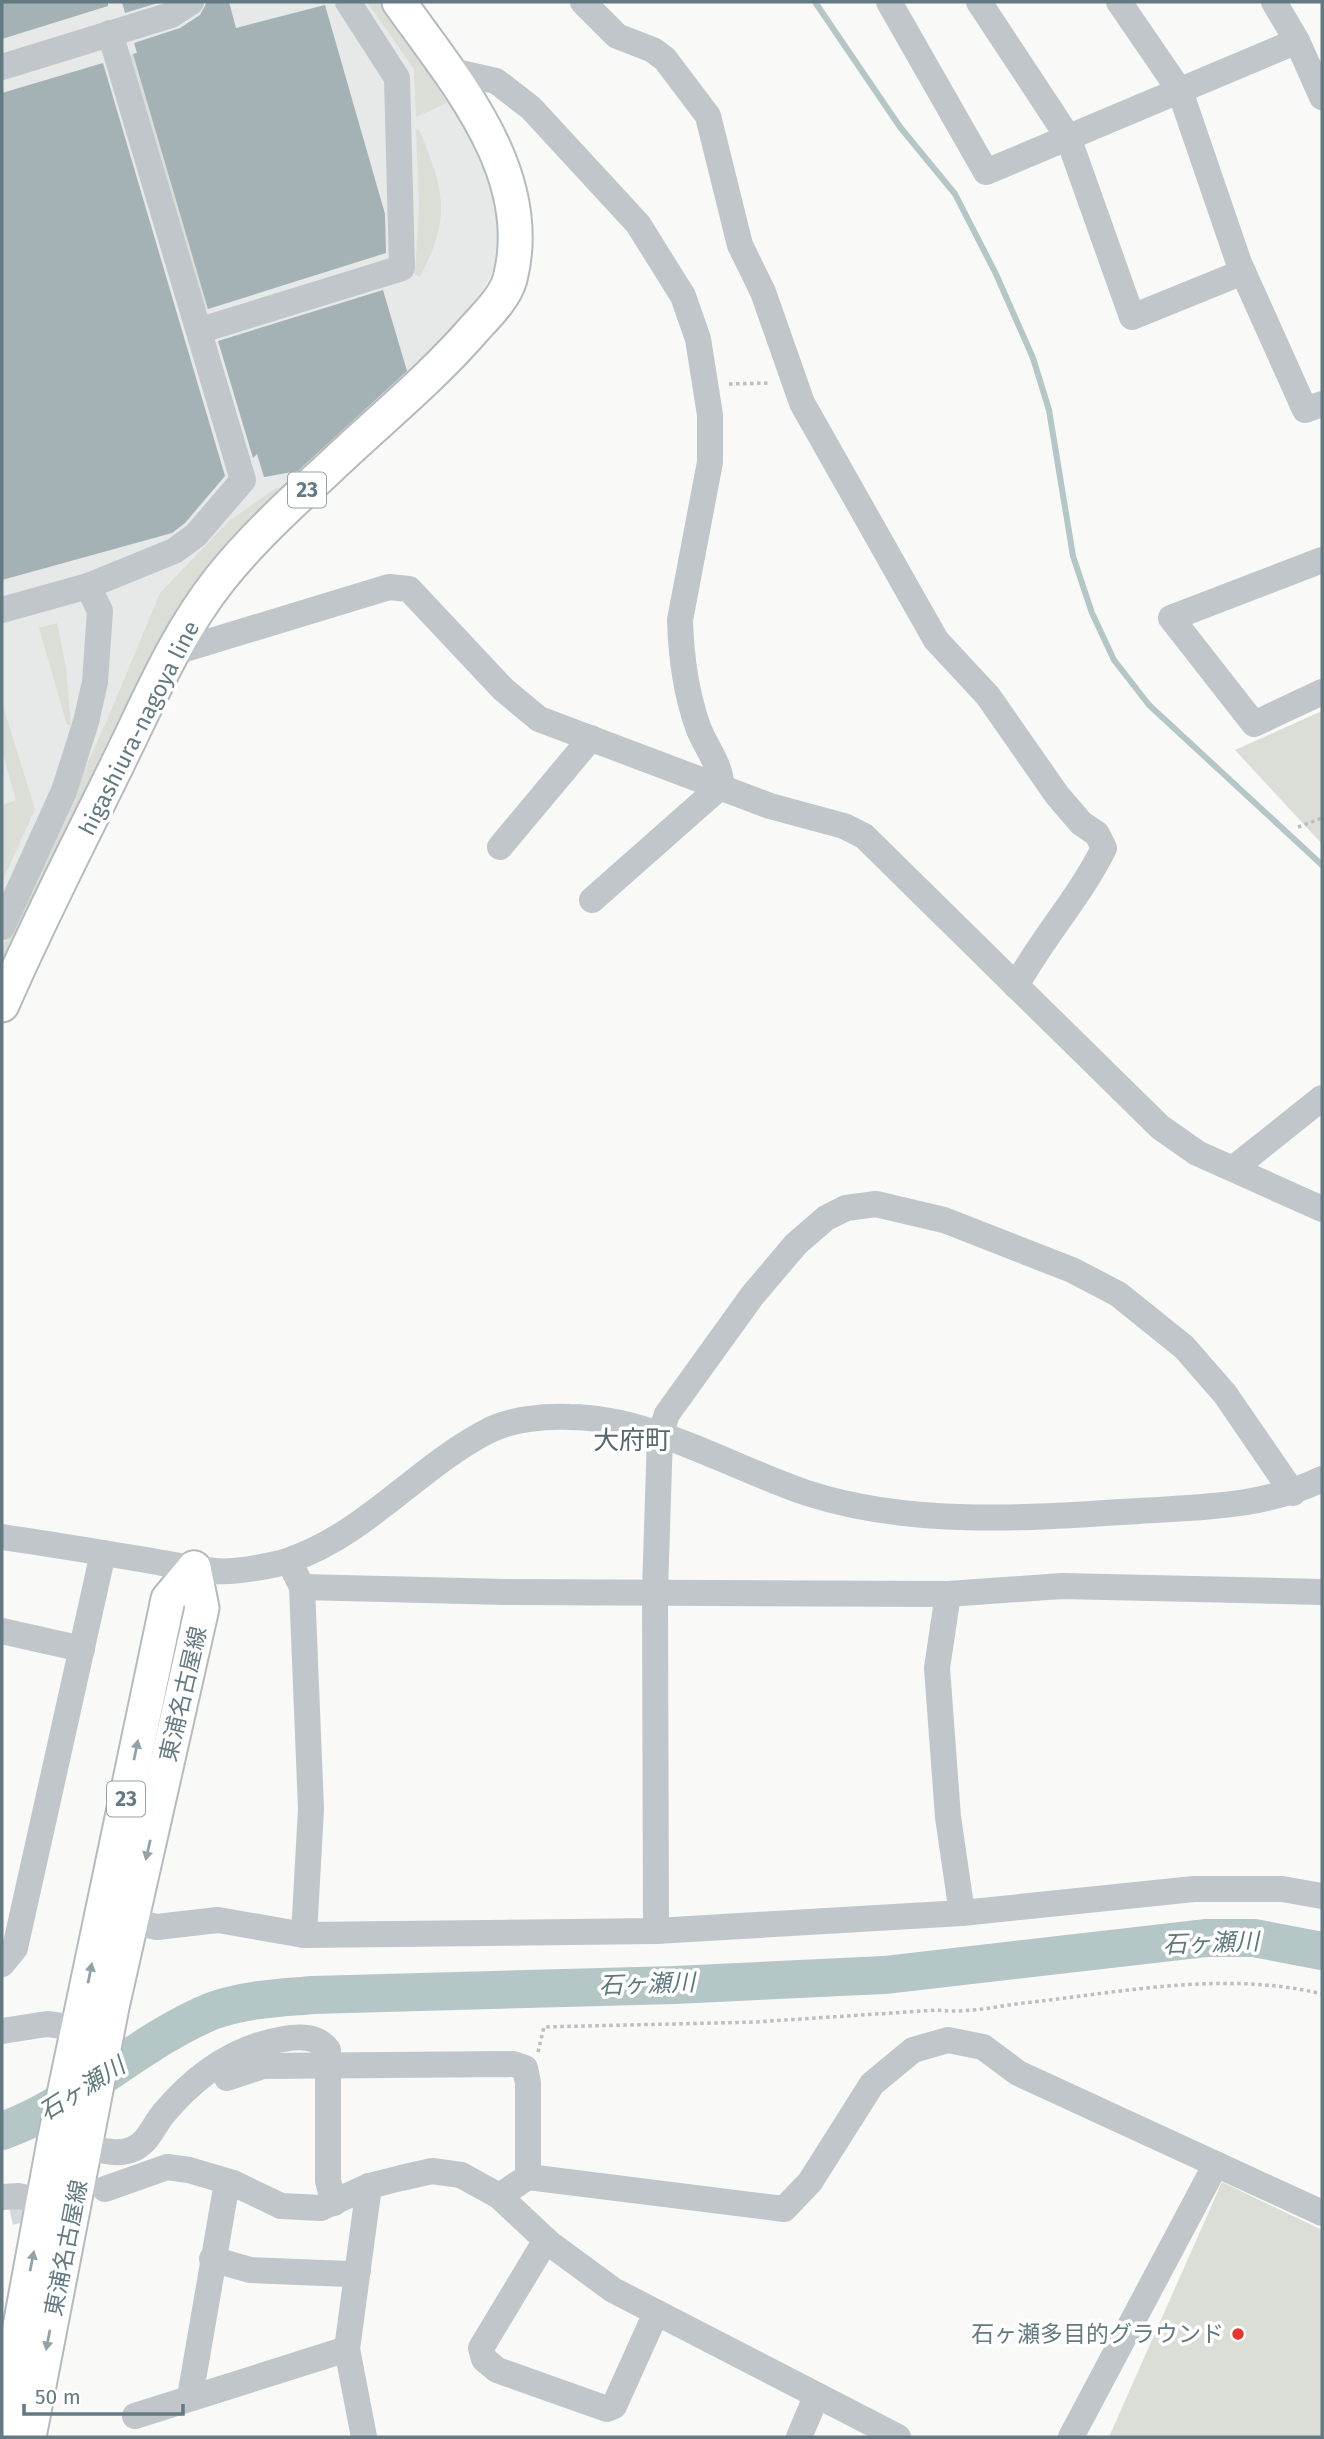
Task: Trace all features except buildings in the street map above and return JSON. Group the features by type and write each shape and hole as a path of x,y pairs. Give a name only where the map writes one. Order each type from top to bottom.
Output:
{"main road":[{"name":"higashiura-nagoya line","path":"2,1005 29,943 172,653 220,579 326,471 439,368 492,309 509,281 513,199 503,163 447,70 399,2"},
{"name":"東浦名古屋線","path":"29,2437 76,2139 112,2007 202,1608 194,1568"},
{"name":"東浦名古屋線","path":"2,2424 43,2202 76,2139 78,2034 168,1599 194,1568"}],"street":[{"path":"2,67 171,15 191,2"},
{"path":"201,330 402,268 397,78 348,2"},
{"path":"583,2 617,36 653,50 665,59 708,116 740,245 763,292 802,402 936,640 988,696 1057,795 1081,823 1097,834 1104,848 1093,870 1036,950 1016,986"},
{"path":"889,2 986,172 1297,41"},
{"path":"979,2 1068,137 1132,317 1243,272"},
{"path":"1119,2 1180,91 1243,272 1306,410 1322,404"},
{"path":"1274,2 1297,41 1322,97"},
{"path":"2,610 88,586 174,551 196,535 243,480 201,330 110,33"},
{"path":"447,70 496,81 531,108 638,224 683,296 698,339 706,384 710,415 710,462 680,620 680,635 697,724 721,775 721,786 592,900"},
{"path":"1322,560 1171,618 1254,724 1322,692"},
{"path":"2,927 64,791 86,722 95,682 100,611 88,586"},
{"path":"172,653 389,587 409,589 444,629 513,698 539,719 770,806 844,825 864,836 1160,1127 1197,1153 1322,1209"},
{"path":"500,847 591,738"},
{"path":"1234,1168 1322,1098"},
{"path":"656,1931 655,1591 660,1435 667,1415 752,1296 796,1244 826,1218 846,1208 876,1204 944,1220 1072,1270 1118,1294 1184,1347 1225,1394 1293,1493"},
{"path":"2,1536 218,1572 289,1560 348,1532 457,1450 491,1429 531,1419 569,1417 611,1420 660,1435 809,1493 849,1504 902,1511 1040,1517 1227,1506 1293,1493 1322,1479"},
{"path":"2,1964 15,1948 103,1553"},
{"path":"289,1560 302,1587 311,1809 304,1935"},
{"path":"302,1587 505,1592 948,1594 1062,1586 1322,1592"},
{"path":"948,1594 937,1668 948,1817 962,1913"},
{"path":"2,1631 82,1649"},
{"path":"131,1921 157,1927 218,1920 304,1935 656,1931 962,1913 1195,1889 1282,1889 1322,1896"},
{"path":"2,2031 47,2024 78,2034"},
{"path":"76,2139 116,2153 131,2150 142,2143 186,2089 244,2049 265,2042 306,2037 325,2046 328,2180 334,2203"},
{"path":"499,2196 528,2177 784,2209 810,2182 872,2084 913,2050 948,2040 983,2047 1018,2073 1322,2213"},
{"path":"227,2078 263,2066 513,2064 525,2068 529,2096 528,2177"},
{"path":"1071,2437 1216,2164"},
{"path":"105,2189 162,2167 189,2170 233,2183 281,2206 321,2208 369,2186 432,2171 461,2175 499,2196 546,2240 613,2290 898,2437"},
{"path":"190,2397 225,2194 233,2183"},
{"path":"364,2437 347,2349 369,2186"},
{"path":"5,2208 19,2196 43,2202"},
{"path":"546,2240 481,2348 484,2359 498,2370 607,2409 614,2406 656,2313"},
{"path":"212,2259 250,2270 349,2274 358,2270"},
{"path":"135,2416 347,2349"},
{"path":"799,2437 816,2397"}],"path":[{"path":"706,384 765,385 792,376"},
{"path":"1298,827 1322,818"},
{"path":"525,2068 536,2059 544,2027 755,2022 937,2010 962,2013 1030,2002 1217,1983 1261,1984 1322,1994"}],"shaded area":[{"path":"2,2 385,2 486,161 496,191 500,242 496,266 478,300 446,339 270,507 2,961"},
{"path":"367,2 383,2 447,103 416,117 414,69"},
{"path":"136,53 211,308 199,312 120,58"},
{"path":"419,129 434,169 441,203 437,237 420,277 415,274 419,206 416,130"},
{"path":"276,488 293,489 235,548 2,978 2,949 108,718 160,593 229,521"},
{"path":"57,623 66,667 71,725 67,725 39,628"},
{"path":"2,703 35,809 2,882 2,805 16,800 2,751"},
{"path":"1322,711 1322,844 1235,750"},
{"name":"石ヶ瀬多目的グラウンド","path":"1222,2182 1322,2230 1322,2437 1109,2437"}],"waterway":[{"path":"815,2 900,127 955,194 996,274 1033,358 1049,410 1073,556 1092,613 1114,660 1149,705 1322,865"},
{"name":"石ヶ瀬川","path":"2,2131 56,2105 185,2024 224,2007 262,2000 313,1995 675,1985 884,1975 1205,1938 1254,1938 1322,1951"}],"tunnel":[{"path":"10,2212 53,2202"}],"place":[{"name":"石ヶ瀬多目的グラウンド","path":"1238,2334"}],"district":[{"name":"大府町","path":"632,1440"}]}
